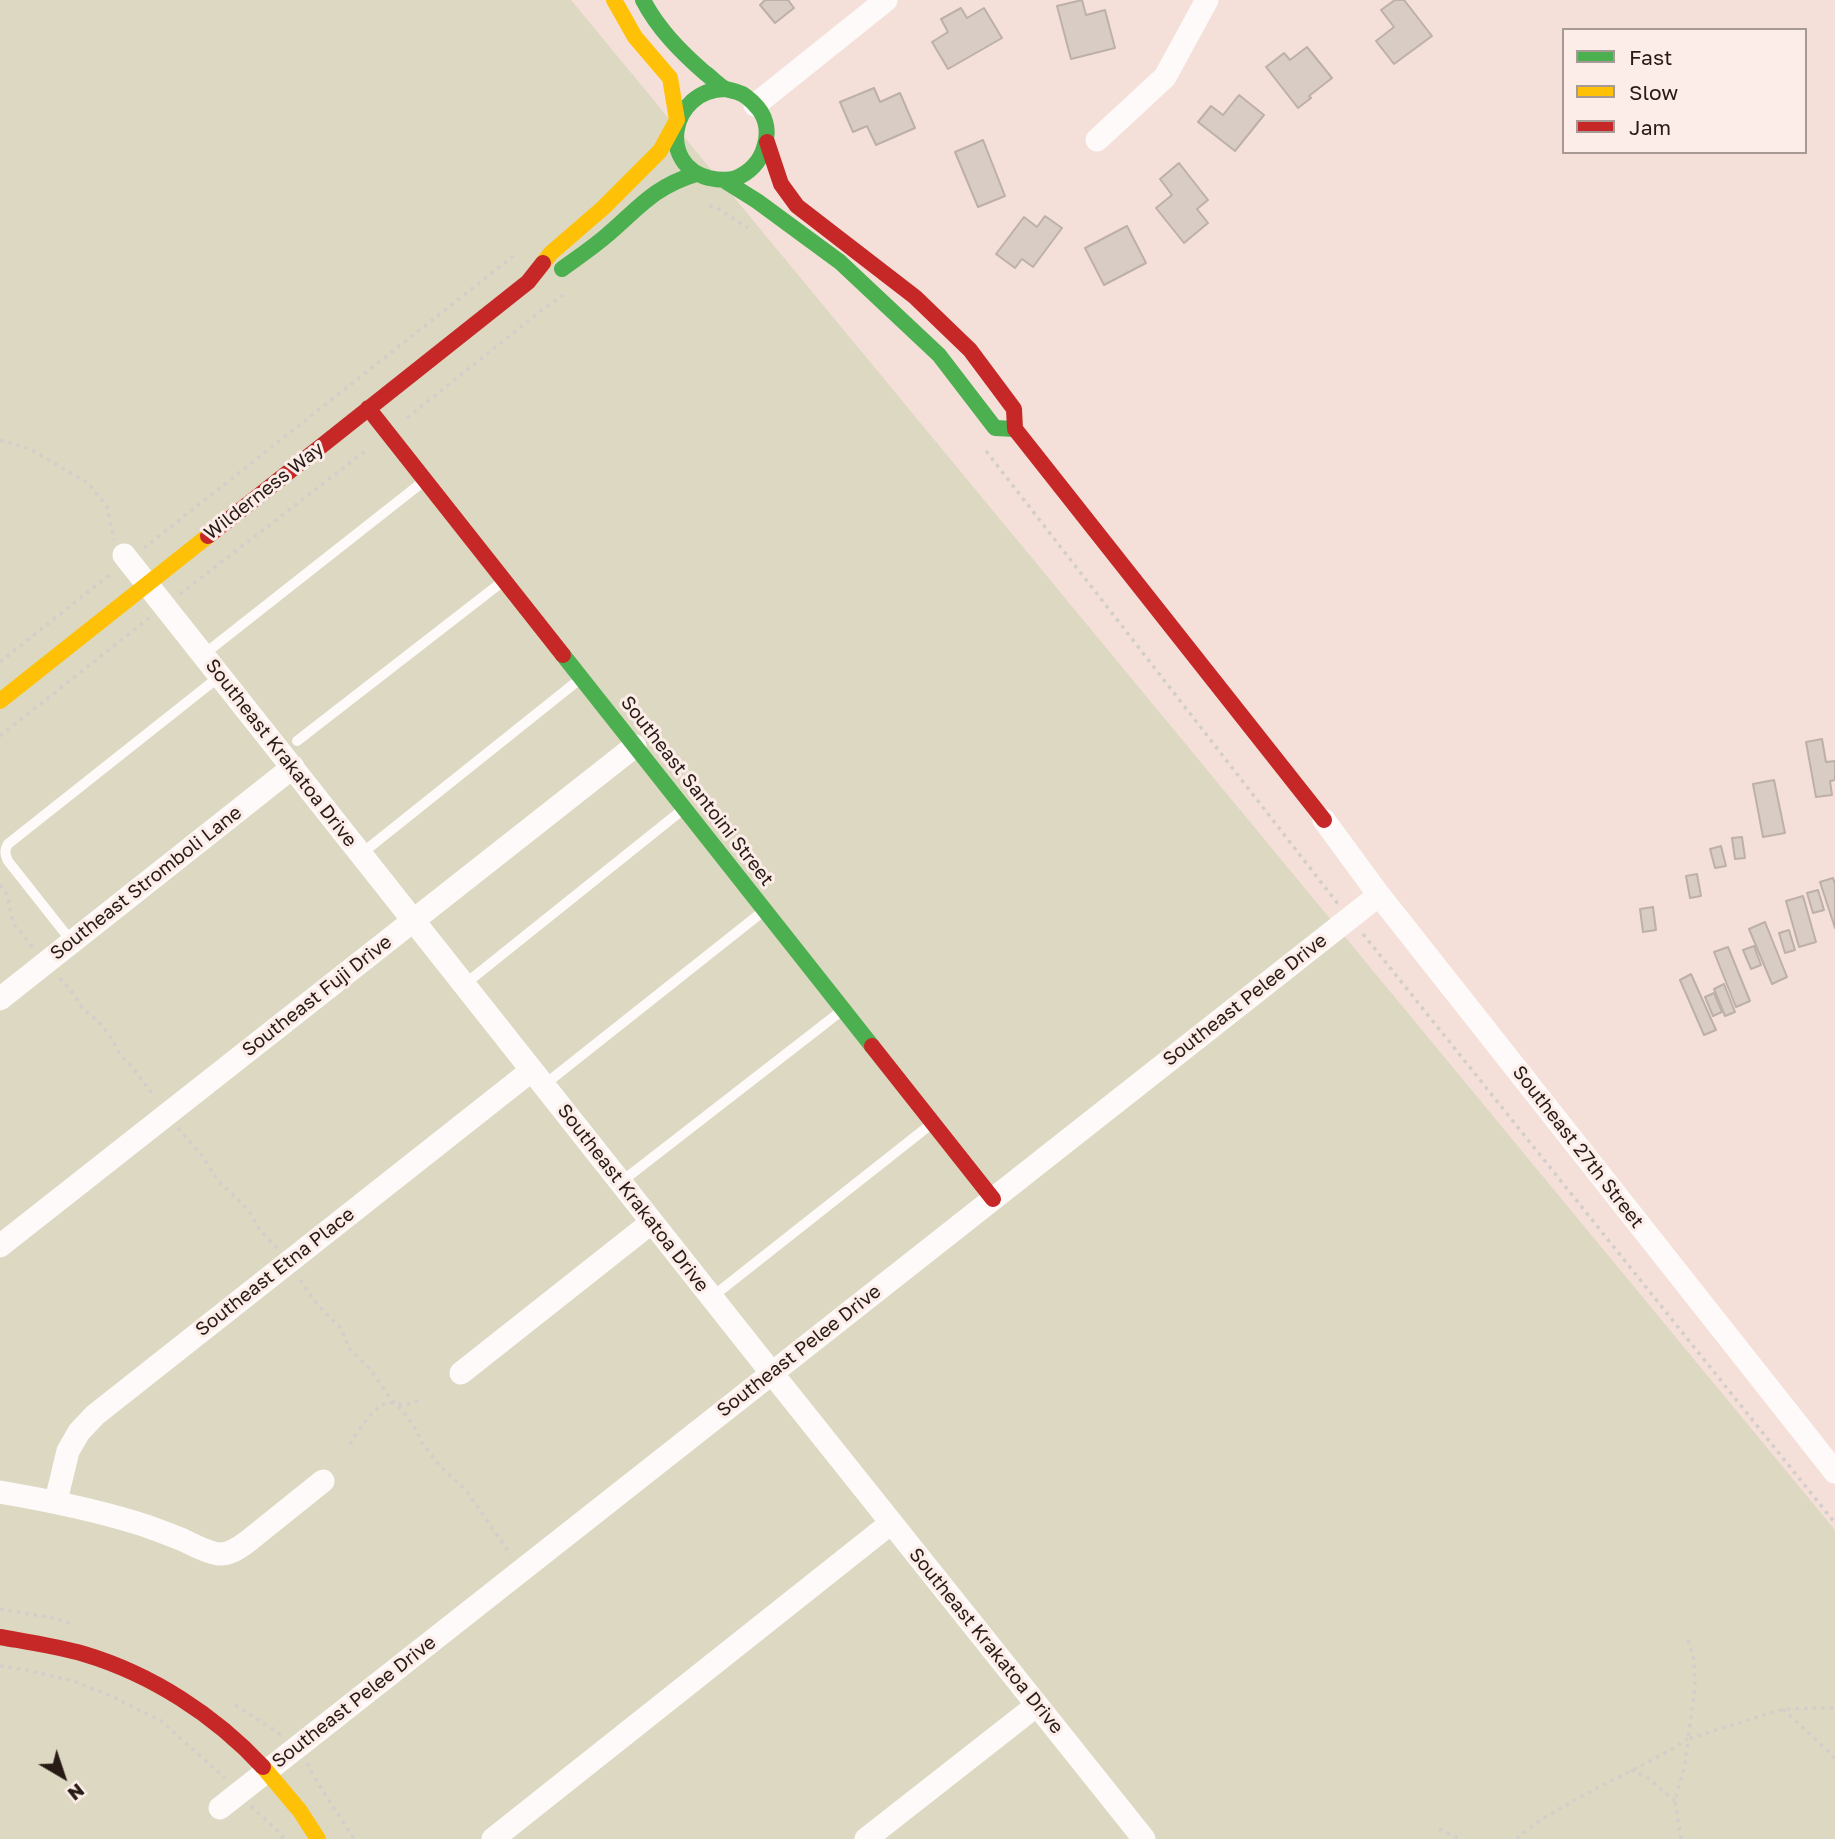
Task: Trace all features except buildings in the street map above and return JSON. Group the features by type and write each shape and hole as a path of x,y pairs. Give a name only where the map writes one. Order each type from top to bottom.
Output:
{"street":[{"path":"614,0 635,37 670,78 677,120 677,150 685,163 696,174 710,180 725,181 740,177 752,169 762,157 766,142 762,113 740,93 725,89 710,90 696,97 685,107 677,120"},
{"path":"643,0 667,34 693,63 725,89"},
{"path":"755,105 886,0"},
{"path":"1097,140 1164,77 1207,0"},
{"name":"Wilderness Way","path":"0,701 528,282 551,253 604,208 660,151 677,120"},
{"path":"766,142 781,184 797,206 915,298 970,351 1014,409 1015,429 1324,820"},
{"name":"Wilderness Way","path":"528,282 562,268 608,235 646,197 672,181 696,174"},
{"path":"725,181 840,262 939,355 995,428 1015,429"},
{"name":"Southeast Santoini Street","path":"368,408 993,1199"},
{"name":"Southeast Krakatoa Drive","path":"126,558 1144,1839"},
{"name":"Southeast Fuji Drive","path":"0,1246 635,746"},
{"name":"Southeast Stromboli Lane","path":"0,999 293,767"},
{"name":"Southeast 27th Street","path":"1324,820 1379,895 1835,1472"},
{"name":"Southeast Pelee Drive","path":"229,1801 1379,895"},
{"name":"Southeast Etna Place","path":"56,1502 68,1451 79,1432 95,1415 288,1263 538,1077"},
{"path":"461,1373 652,1222"},
{"path":"0,1492 99,1512 223,1555 247,1542 323,1481"},
{"path":"493,1839 891,1522"},
{"path":"0,1637 48,1645 110,1663 139,1676 194,1708 246,1749 267,1770 286,1792 318,1839"},
{"path":"866,1839 1037,1705"}],"lane":[{"path":"203,655 425,480"},
{"path":"297,741 504,580"},
{"path":"72,942 8,860 5,855 8,844 220,676"},
{"path":"361,854 581,678"},
{"path":"464,985 685,809"},
{"path":"538,1077 765,910"},
{"path":"621,1182 843,1009"},
{"path":"712,1297 933,1123"}],"path":[{"path":"705,205 717,208 752,230"},
{"path":"0,662 126,558 517,253"},
{"path":"0,736 543,309 571,290"},
{"path":"0,440 30,449 88,483 107,507 115,544 126,558"},
{"path":"986,452 1349,917 1835,1524"},
{"path":"0,885 7,895 13,923 84,1010 98,1021 110,1036 121,1056 186,1139 193,1144 219,1182 251,1213 259,1228 272,1241 316,1303 341,1328 349,1348 370,1369 411,1422 421,1442 440,1466 465,1489 522,1570"},
{"path":"350,1444 381,1404 414,1404 419,1399"},
{"path":"1682,1839 1675,1801 1685,1764 1695,1687 1694,1660 1688,1640"},
{"path":"0,1666 73,1681 109,1695 161,1721 221,1773 229,1801 280,1832 284,1839"},
{"path":"1517,1839 1539,1820 1631,1770 1661,1757 1688,1739 1783,1709 1835,1708"},
{"path":"1783,1709 1835,1758"},
{"path":"1631,1770 1648,1778 1675,1801"},
{"path":"1439,1829 1460,1839"}],"shaded area":[{"path":"0,0 571,0 1835,1530 1835,1839 0,1839"}],"traffic: fast":[{"path":"643,0 663,30 687,57 722,87 748,98 763,117 766,137 760,158 741,176 722,180 709,178 693,170 682,159 677,144 677,129 682,114 692,102 706,93 725,89"},
{"path":"562,269 657,192 696,174"},
{"path":"725,181 840,262 939,355 995,428 1015,429"},
{"path":"563,655 872,1046"}],"traffic: slow":[{"path":"543,263 660,151 677,120 670,78 635,37 614,0"},
{"path":"0,701 208,536"},
{"path":"263,1767 300,1811 318,1839"}],"traffic: jam":[{"path":"767,142 781,184 797,206 915,297 970,350 1014,409 1015,429"},
{"path":"208,536 528,282 543,263"},
{"path":"368,408 563,655"},
{"path":"1015,429 1324,820"},
{"path":"872,1046 993,1199"},
{"path":"0,1637 74,1651 133,1673 181,1698 224,1730 263,1767"}]}
